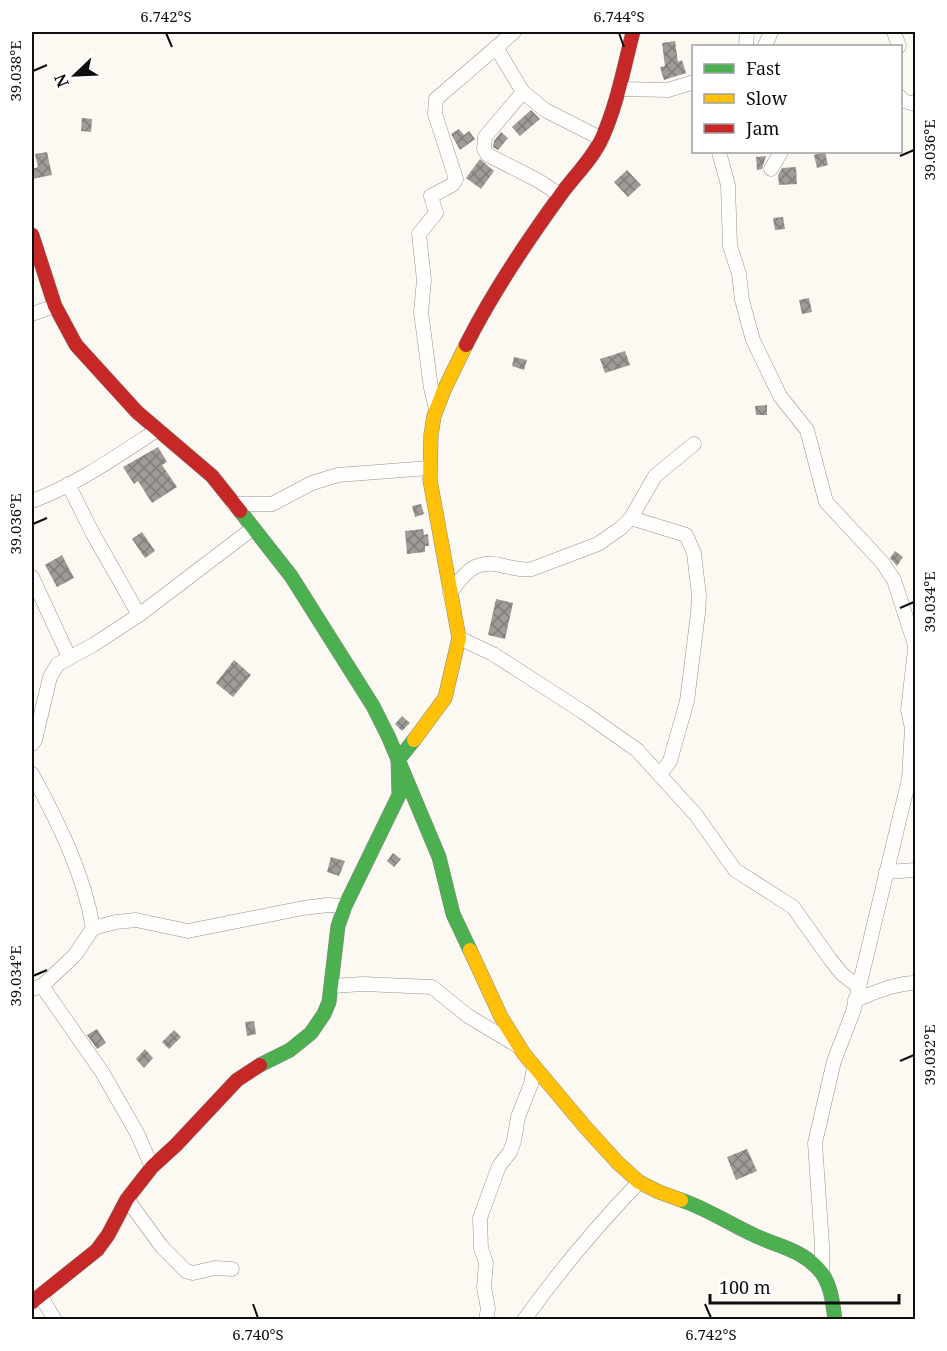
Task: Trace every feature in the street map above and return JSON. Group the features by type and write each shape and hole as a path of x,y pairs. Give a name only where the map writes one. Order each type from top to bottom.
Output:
{"street":[{"path":"436,409 421,312 424,280 418,234 436,213 432,196 452,185 456,179 435,114 436,99 514,32"},
{"path":"55,1320 36,1298 97,1250 108,1235 127,1199 152,1167 177,1145 237,1080 250,1070 290,1050 311,1033 324,1014 332,986 338,926 345,906 399,795 398,760 445,698 459,638 429,468 431,435 436,409 453,369 485,306 560,195 583,168 602,139 619,89 633,32"},
{"path":"496,47 523,92 545,110 602,139"},
{"path":"619,89 668,90 692,82"},
{"path":"523,92 485,136 483,149 488,155 539,181 560,195"},
{"path":"720,153 728,184 730,246 739,274 742,300 753,340 780,396 807,430 826,502 882,562 894,580 915,643 908,710 912,728 911,764 853,1012 834,1061 815,1143 822,1273"},
{"path":"771,169 780,153"},
{"path":"32,235 55,306 71,337 85,356 157,430 212,476 291,576 373,706 389,738 439,858 453,914 501,1017 518,1047 586,1128 639,1182 659,1192 694,1204 758,1237 788,1247 810,1261 822,1273 831,1293 835,1320"},
{"path":"32,314 55,306"},
{"path":"32,501 68,484 157,430"},
{"path":"450,593 470,569 482,563 501,564 522,571 598,544 631,518 655,477 693,444"},
{"path":"233,504 272,504 312,483 338,475 429,468"},
{"path":"68,484 139,615"},
{"path":"631,518 686,535 694,553 698,585 698,613 687,701 670,761 660,775"},
{"path":"32,744 35,740 50,677 57,664 93,645 139,615 252,529"},
{"path":"32,577 69,657"},
{"path":"459,638 493,654 583,712 636,750 696,815 735,870 793,907 857,993"},
{"path":"32,774 64,839 89,905 93,928"},
{"path":"886,872 915,870"},
{"path":"152,1167 102,1072 37,988 75,955 93,928 136,920 188,931 303,908 328,905 345,906"},
{"path":"857,993 915,983"},
{"path":"332,986 363,984 432,987 468,1016 518,1047"},
{"path":"486,1320 488,1309 484,1287 486,1263 481,1248 480,1218 499,1166 510,1152 514,1142 518,1117 531,1084 534,1068"},
{"path":"524,1320 587,1238 639,1182"},
{"path":"127,1199 162,1247 186,1271 193,1273 215,1268 232,1269"}],"building":[{"path":"675,41 678,62 682,60 686,73 664,80 660,67 665,66 662,43"},
{"path":"531,110 540,119 520,136 512,127"},
{"path":"82,118 92,119 91,132 81,131"},
{"path":"459,129 464,135 469,131 475,139 460,150 451,134"},
{"path":"501,132 508,138 498,150 493,147 494,141"},
{"path":"47,152 52,175 32,179 32,169 38,167 35,154"},
{"path":"825,153 828,165 817,168 814,155"},
{"path":"766,156 762,169 757,170 756,157"},
{"path":"480,159 494,171 481,189 466,178"},
{"path":"796,167 797,184 779,185 778,175 782,168"},
{"path":"627,170 641,185 628,197 614,182"},
{"path":"783,217 785,229 775,230 773,218"},
{"path":"809,298 812,312 802,314 799,300"},
{"path":"625,351 630,365 605,373 600,359"},
{"path":"514,357 527,360 524,370 512,366"},
{"path":"767,405 767,415 756,415 755,406"},
{"path":"158,447 167,462 162,465 177,487 152,503 138,481 134,484 123,467"},
{"path":"421,504 424,514 415,517 412,506"},
{"path":"423,529 424,535 428,534 429,546 425,546 425,552 407,554 405,531"},
{"path":"142,532 155,551 145,558 132,539"},
{"path":"895,551 903,557 897,566 890,558"},
{"path":"62,555 74,578 57,587 45,565"},
{"path":"496,599 513,603 505,639 488,635"},
{"path":"234,660 251,675 233,697 216,683"},
{"path":"402,716 410,723 402,731 395,724"},
{"path":"393,853 401,859 394,867 387,861"},
{"path":"331,857 345,861 339,876 327,872"},
{"path":"254,1021 256,1034 247,1036 245,1022"},
{"path":"97,1029 106,1043 97,1049 87,1035"},
{"path":"174,1030 181,1037 169,1049 162,1042"},
{"path":"145,1049 153,1058 144,1068 136,1059"},
{"path":"747,1149 757,1171 736,1180 727,1157"}],"traffic: fast":[{"path":"240,511 291,576 373,706 389,738 439,857 453,914 470,950"},
{"path":"260,1065 290,1050 311,1033 324,1014 329,1002 338,926 345,906 399,795 398,760 414,740"},
{"path":"681,1200 807,1259 821,1272 827,1283 835,1320"}],"traffic: slow":[{"path":"414,740 445,698 459,638 430,480 431,435 434,416 444,390 466,345"},
{"path":"470,950 501,1017 524,1054 586,1128 639,1182 681,1200"}],"traffic: jam":[{"path":"466,345 521,251 598,146 616,99 633,32"},
{"path":"32,235 55,306 76,345 137,412 212,476 240,511"},
{"path":"32,1302 97,1250 108,1235 127,1199 152,1167 237,1080 260,1065"}]}
